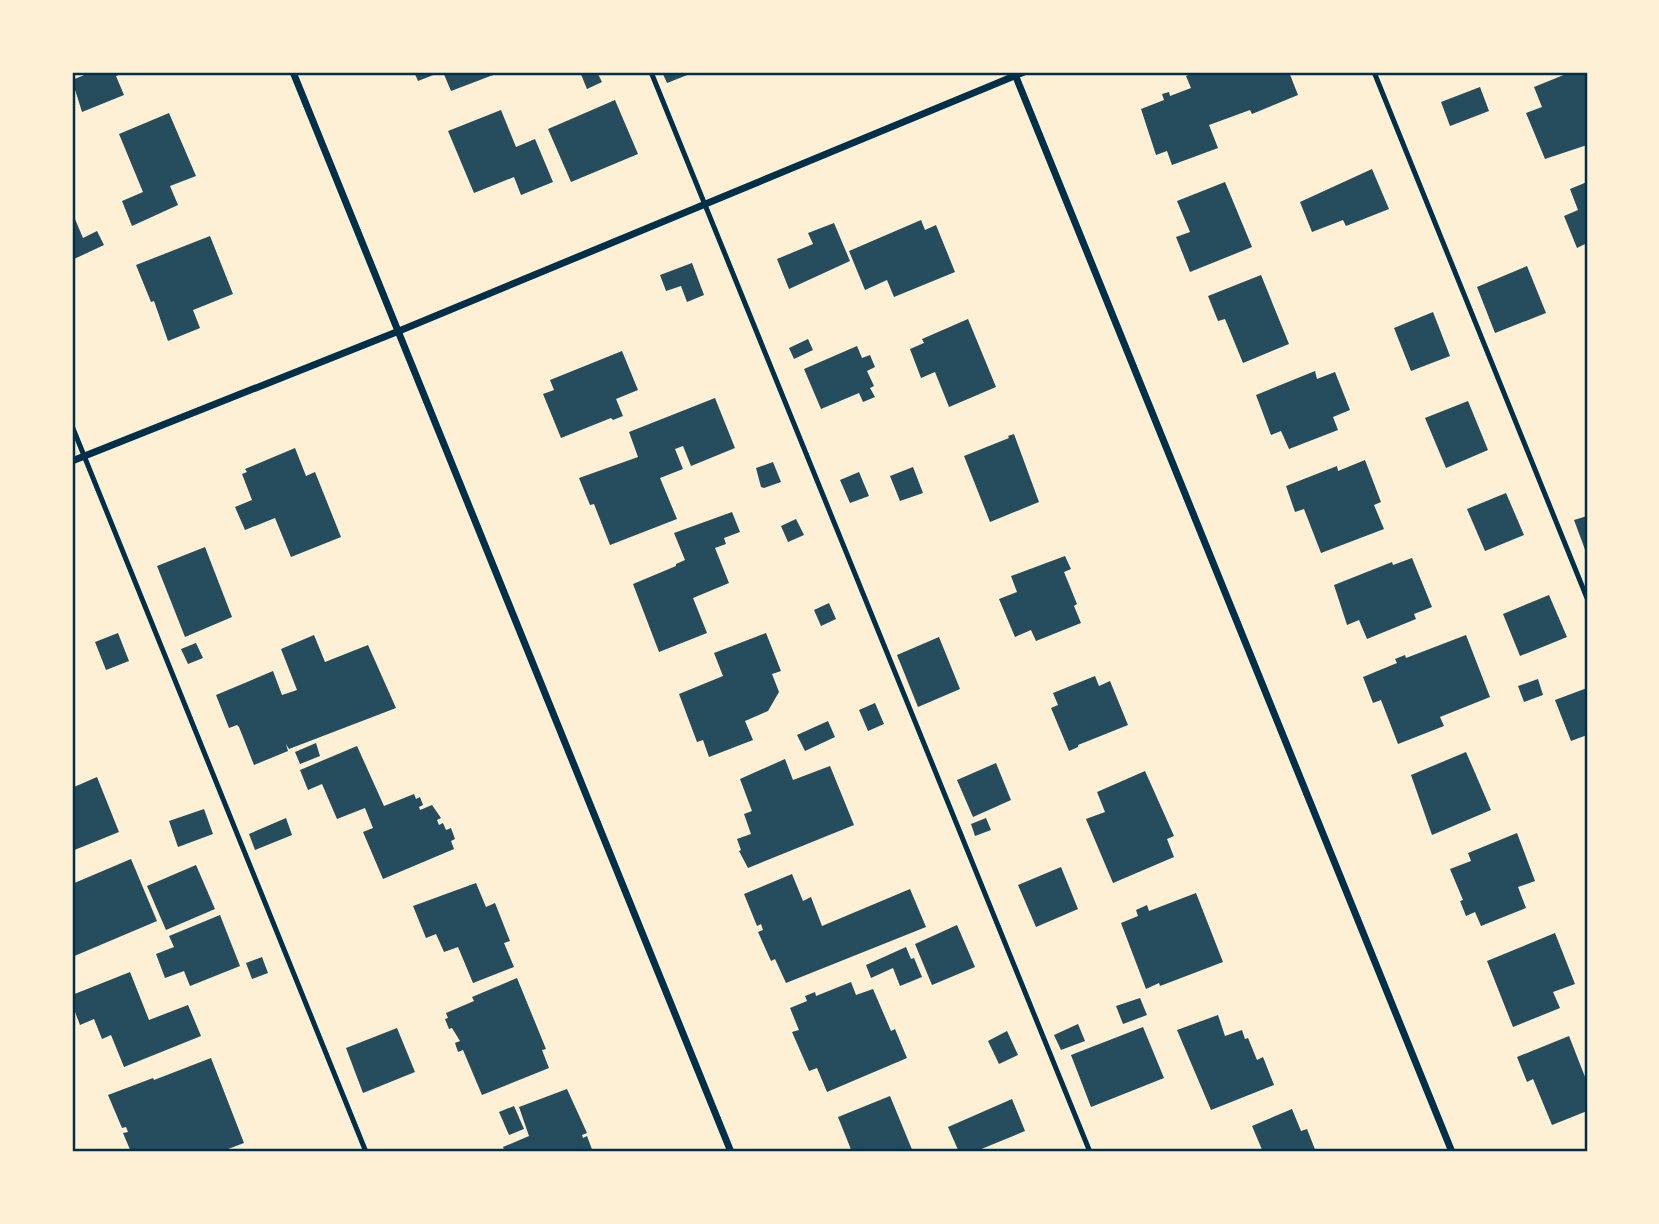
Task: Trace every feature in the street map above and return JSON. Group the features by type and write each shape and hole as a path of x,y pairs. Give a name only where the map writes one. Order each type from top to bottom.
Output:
{"street":[{"path":"293,72 731,1152"},
{"path":"72,461 399,331 1024,72"},
{"path":"1015,74 1452,1152"}],"lane":[{"path":"651,72 1090,1152"},
{"path":"1374,72 1587,598"},
{"path":"72,426 366,1152"}],"building":[{"path":"92,72 126,72 116,76 124,95 82,112 72,80"},
{"path":"414,72 441,72 418,81"},
{"path":"443,72 501,72 451,91"},
{"path":"580,72 597,72 602,82 587,89"},
{"path":"662,72 695,72 667,83"},
{"path":"1196,72 1289,72 1298,95 1252,114 1250,110 1209,125 1218,148 1172,165 1167,151 1156,155 1141,109 1164,100 1162,94 1169,92 1170,96 1191,88 1186,76"},
{"path":"1571,72 1587,72 1587,145 1545,159 1526,113 1542,107 1534,87"},
{"path":"1480,87 1489,111 1450,126 1441,102"},
{"path":"615,100 638,154 571,182 548,129"},
{"path":"501,110 516,147 535,139 553,182 521,195 514,177 474,193 448,131"},
{"path":"169,113 196,176 170,186 178,205 132,226 122,201 143,192 119,134"},
{"path":"1372,169 1389,209 1346,226 1343,220 1312,232 1300,202"},
{"path":"1225,182 1252,247 1190,272 1176,237 1190,232 1177,201"},
{"path":"1587,182 1587,243 1577,248 1564,216 1578,210 1570,189"},
{"path":"72,212 83,238 97,231 104,245 72,260"},
{"path":"921,220 925,230 936,225 955,272 894,297 887,280 865,290 849,251"},
{"path":"834,223 850,261 789,289 777,259 813,244 808,233"},
{"path":"210,236 233,294 193,310 200,328 168,341 154,301 151,302 136,265"},
{"path":"692,263 704,295 687,302 681,286 666,291 660,275"},
{"path":"1527,266 1546,313 1495,333 1477,287"},
{"path":"1261,275 1289,344 1243,363 1225,319 1218,321 1208,296"},
{"path":"1433,312 1450,356 1411,371 1394,328"},
{"path":"968,319 996,387 949,407 935,372 921,378 910,349 924,343 922,339"},
{"path":"808,339 813,350 794,359 789,348"},
{"path":"857,346 862,358 870,355 875,367 867,371 874,386 870,388 875,397 863,402 859,393 821,409 804,369"},
{"path":"622,351 638,390 616,399 623,416 613,420 611,418 561,438 543,394 554,390 550,380"},
{"path":"1315,371 1317,379 1335,372 1350,410 1333,417 1338,430 1289,449 1281,431 1271,435 1256,395"},
{"path":"715,398 735,448 691,466 683,446 675,449 683,469 660,478 677,519 610,545 594,504 590,505 579,478 638,457 629,432"},
{"path":"1468,401 1488,450 1446,468 1425,418"},
{"path":"1014,434 1039,502 990,522 964,456"},
{"path":"295,448 306,476 315,472 341,537 291,557 275,518 245,530 235,507 252,500 242,474 247,472 245,469"},
{"path":"1365,460 1381,502 1374,505 1384,529 1321,553 1304,509 1295,512 1286,486 1337,466 1338,471"},
{"path":"773,462 781,482 761,487 756,468"},
{"path":"913,467 923,493 900,501 890,476"},
{"path":"859,472 869,496 850,503 840,480"},
{"path":"1506,493 1524,535 1485,551 1467,509"},
{"path":"732,512 740,532 724,538 726,544 715,548 729,583 693,598 707,633 659,652 633,584 685,560 674,533"},
{"path":"1587,516 1587,555 1574,520"},
{"path":"796,519 804,535 788,542 781,526"},
{"path":"205,547 232,617 185,637 157,566"},
{"path":"1065,556 1071,569 1064,572 1077,604 1074,606 1081,623 1036,641 1031,630 1015,637 999,599 1017,592 1011,576"},
{"path":"1412,558 1432,607 1414,614 1416,619 1367,639 1359,620 1347,625 1334,585 1392,562 1393,565"},
{"path":"1549,595 1567,637 1520,656 1503,614"},
{"path":"829,603 836,619 821,626 814,610"},
{"path":"118,633 129,661 106,670 95,642"},
{"path":"766,633 781,671 772,674 779,692 768,711 745,721 753,740 709,757 703,740 697,742 679,694 723,676 714,653"},
{"path":"314,635 325,662 368,645 396,708 289,749 286,744 288,751 254,765 239,727 237,725 229,728 216,695 273,671 282,695 297,690 281,649"},
{"path":"1466,635 1490,697 1440,717 1444,726 1398,744 1381,700 1373,703 1363,677 1397,663 1395,659 1405,655 1406,658"},
{"path":"939,637 960,689 918,707 897,655"},
{"path":"196,643 203,658 188,664 181,649"},
{"path":"1095,676 1099,686 1110,681 1128,725 1069,751 1051,708 1058,705 1053,693"},
{"path":"1538,679 1543,695 1524,702 1518,686"},
{"path":"1587,688 1587,735 1571,741 1555,700"},
{"path":"875,703 884,724 868,731 859,710"},
{"path":"828,721 835,737 805,751 797,735"},
{"path":"316,743 320,756 300,764 295,752"},
{"path":"357,746 384,806 414,794 416,799 420,797 423,805 419,807 420,810 432,805 441,818 437,820 439,825 443,823 446,830 451,828 455,839 451,841 454,849 383,879 363,832 373,828 365,808 337,819 322,784 308,790 300,770"},
{"path":"1466,752 1491,810 1432,835 1411,775"},
{"path":"785,759 793,780 830,766 854,825 748,868 739,851 741,850 737,839 751,834 744,814 752,811 740,779"},
{"path":"996,763 1011,800 973,817 957,780"},
{"path":"1145,771 1174,836 1167,839 1174,857 1113,883 1086,819 1105,812 1097,792"},
{"path":"97,777 119,832 72,851 72,783 74,787"},
{"path":"204,809 213,834 178,847 169,821"},
{"path":"286,818 292,835 255,850 249,834"},
{"path":"986,818 991,830 975,836 971,824"},
{"path":"1517,833 1535,881 1518,887 1526,908 1481,926 1475,912 1466,916 1460,901 1463,900 1450,869 1471,861 1468,853"},
{"path":"131,859 157,921 72,957 72,884"},
{"path":"196,865 215,909 166,930 147,886"},
{"path":"1061,867 1078,909 1036,927 1018,885"},
{"path":"792,874 803,901 811,897 822,926 910,889 926,927 786,983 775,959 771,961 758,932 763,930 761,924 757,926 744,894"},
{"path":"476,883 486,907 495,903 510,941 504,943 514,967 473,983 458,947 444,952 436,934 426,938 413,906"},
{"path":"1196,893 1223,962 1146,989 1121,923 1138,916 1136,910 1147,905 1149,911"},
{"path":"220,915 240,966 190,986 184,971 165,978 156,954 174,947 169,936"},
{"path":"957,925 975,967 932,985 915,944"},
{"path":"1555,933 1575,984 1553,992 1560,1008 1513,1027 1487,961"},
{"path":"906,947 922,977 900,986 893,968 871,978 866,965"},
{"path":"262,957 268,973 252,979 246,963"},
{"path":"130,972 149,1020 188,1005 201,1036 124,1067 111,1035 102,1039 94,1019 80,1025 72,1004 72,995"},
{"path":"517,978 546,1049 542,1050 549,1068 482,1095 463,1050 458,1052 455,1043 460,1041 452,1028 449,1029 446,1013 474,1001 472,997"},
{"path":"851,982 856,995 873,989 891,1031 895,1029 907,1058 827,1092 817,1068 809,1071 792,1032 799,1030 790,1008 807,1001 805,996 815,992 816,996"},
{"path":"1140,998 1147,1015 1123,1024 1116,1006"},
{"path":"1218,1015 1225,1036 1242,1030 1257,1060 1263,1057 1274,1085 1211,1110 1177,1030"},
{"path":"1078,1024 1085,1041 1061,1050 1054,1035"},
{"path":"1143,1027 1164,1078 1091,1107 1071,1055"},
{"path":"397,1028 415,1072 363,1093 346,1048"},
{"path":"1007,1031 1018,1055 999,1064 988,1041"},
{"path":"1569,1036 1587,1082 1587,1111 1552,1125 1533,1079 1527,1082 1517,1057"},
{"path":"211,1058 244,1143 220,1152 131,1152 123,1133 128,1132 126,1127 122,1128 108,1095"},
{"path":"567,1089 587,1133 582,1135 583,1138 587,1136 593,1152 505,1152 503,1147 529,1136 519,1107"},
{"path":"890,1096 913,1152 852,1152 838,1117"},
{"path":"1012,1099 1025,1131 974,1152 959,1152 948,1127"},
{"path":"514,1106 524,1129 509,1135 499,1112"},
{"path":"1292,1109 1301,1131 1307,1129 1316,1152 1263,1152 1252,1126"}]}
